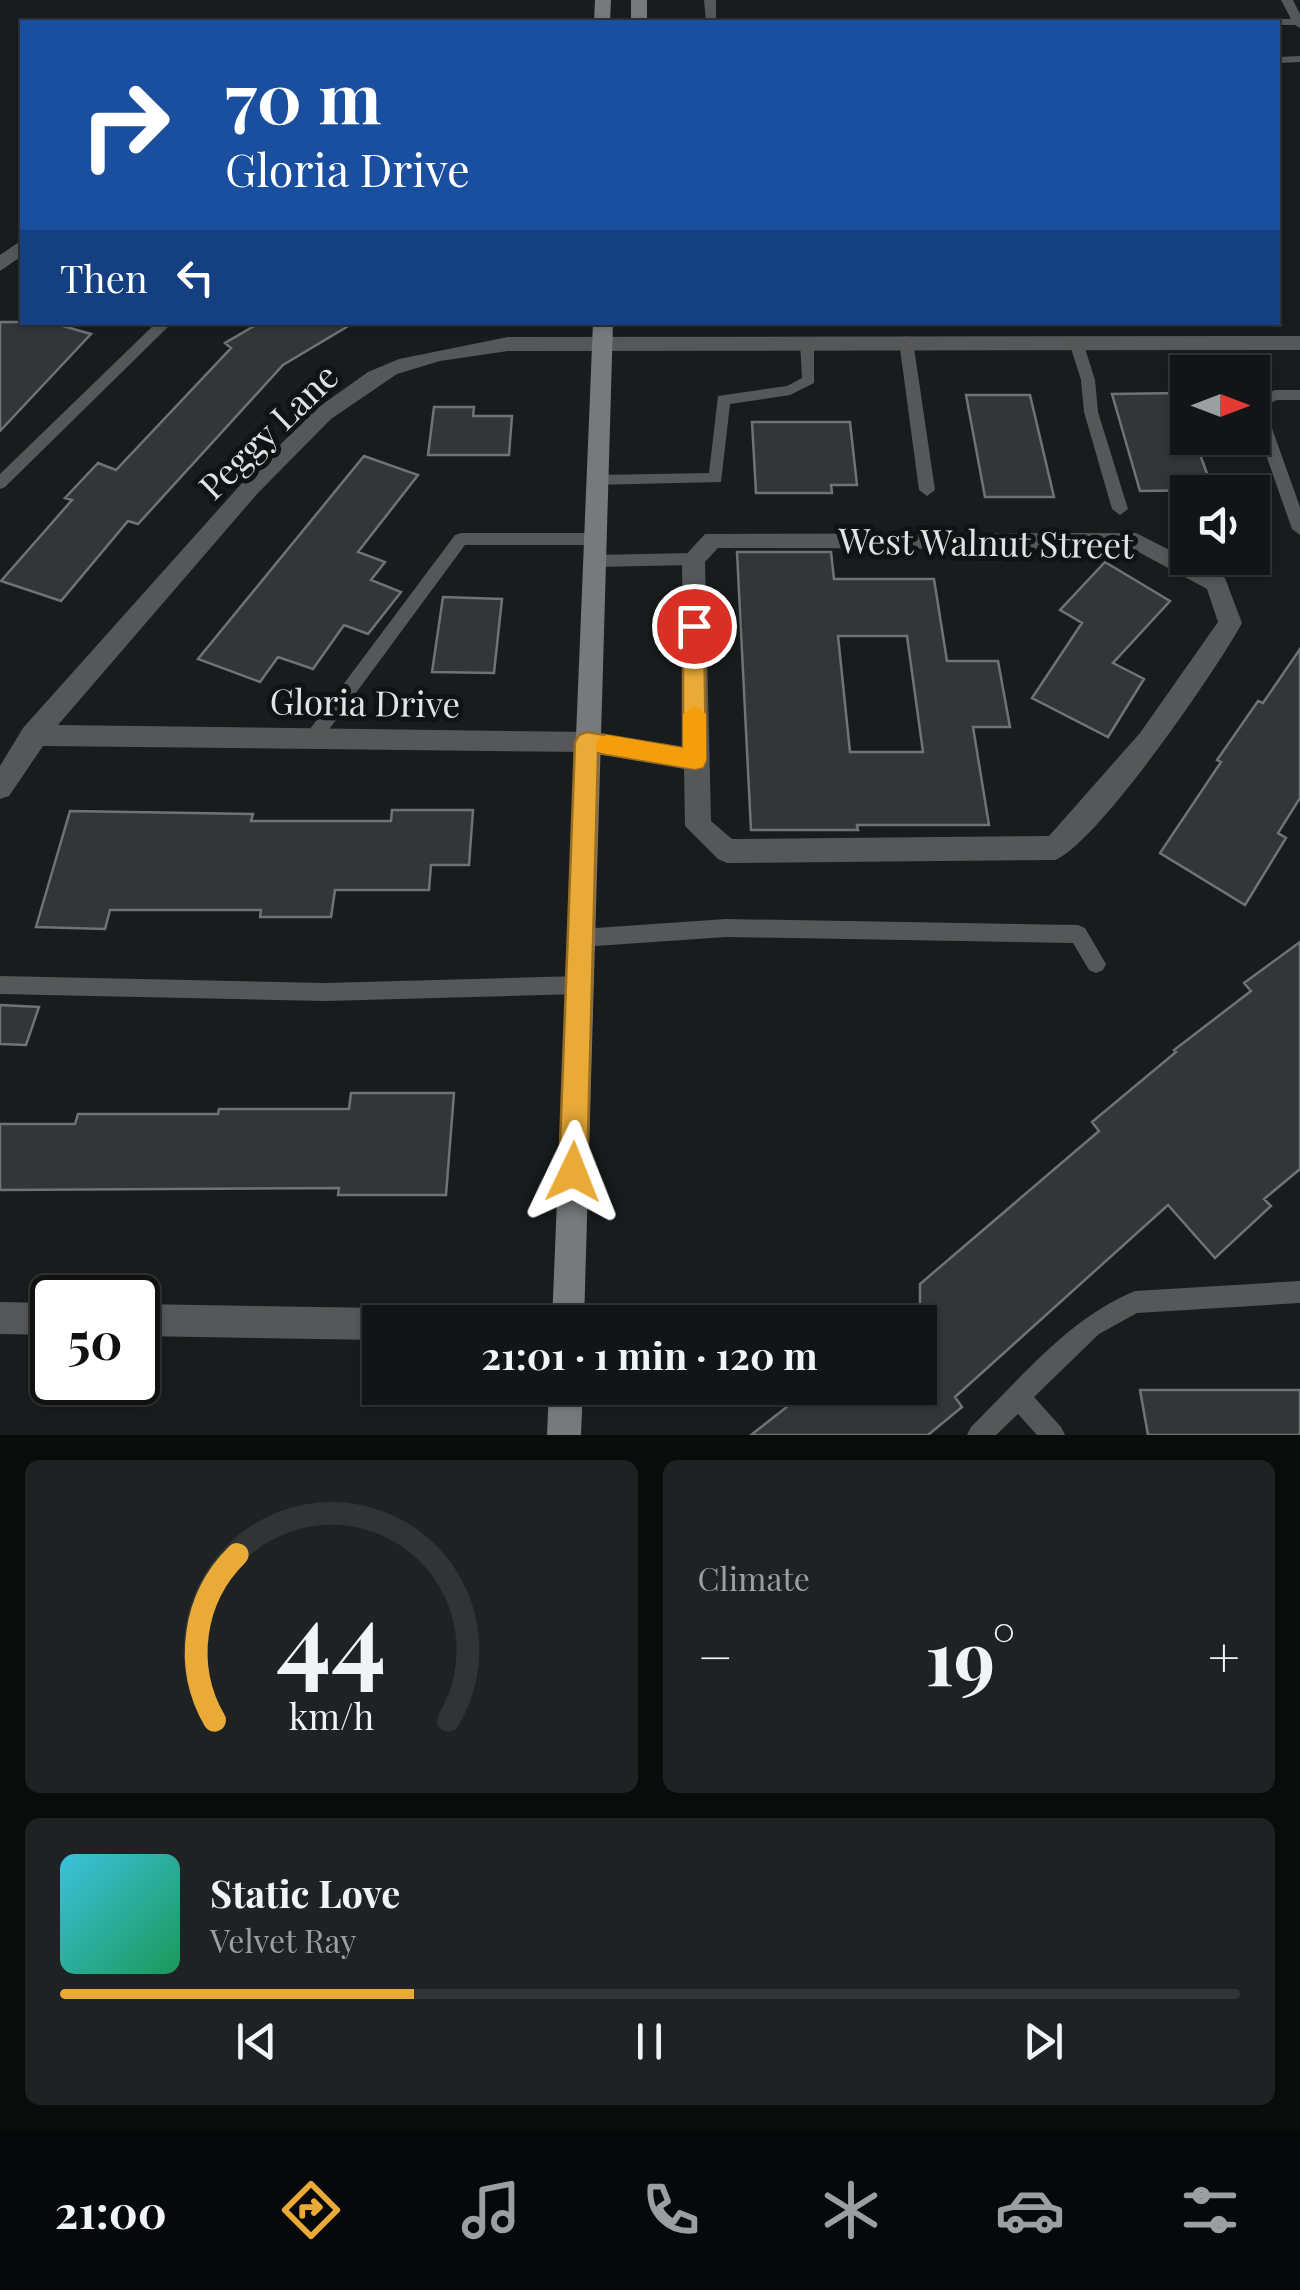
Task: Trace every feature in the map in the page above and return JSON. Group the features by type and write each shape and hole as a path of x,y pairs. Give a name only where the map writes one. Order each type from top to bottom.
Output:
{"main road":[{"path":"569,1305 603,332"},
{"path":"564,1435 565,1405"}],"street":[{"path":"0,265 20,248"},
{"name":"Peggy Lane","path":"0,788 32,735 251,488 314,424 376,376 444,353 603,332 807,343 1300,343"},
{"name":"West Walnut Street","path":"712,540 1136,541 1217,584 1230,623 1191,685 1086,818 1054,848 727,850 698,826 693,558 712,540"},
{"name":"Gloria Drive","path":"32,735 587,742 695,760"},
{"path":"0,1318 30,1319"},
{"path":"160,1320 362,1324"}],"lane":[{"path":"1287,0 1299,23"},
{"path":"772,20 1216,20"},
{"path":"0,483 163,325"},
{"path":"906,341 927,490"},
{"path":"1076,342 1088,380 1091,412 1120,509"},
{"path":"596,481 716,478 723,400 790,390 809,380 807,343"},
{"path":"1300,395 1275,395 1256,404 1300,529"},
{"path":"313,738 461,539 693,558"},
{"path":"580,938 726,928 1078,934 1096,964"},
{"path":"0,985 325,992 579,985"},
{"path":"979,1435 1091,1326 1135,1302 1300,1292"},
{"path":"1018,1397 1053,1435"}],"building":[{"path":"0,322 60,325 91,334 0,431"},
{"path":"256,325 350,325 283,365 138,524 128,521 61,601 1,581 72,500 65,498 98,463 116,470 231,348 225,343"},
{"path":"1170,393 1170,455 1200,455 1208,475 1170,475 1170,491 1140,491 1112,394"},
{"path":"966,395 1030,395 1054,497 985,497"},
{"path":"434,407 474,407 473,416 512,416 509,455 428,455"},
{"path":"752,422 850,422 857,485 831,485 832,493 756,493"},
{"path":"364,456 418,475 358,552 385,562 371,580 401,592 368,634 344,625 313,669 278,657 260,682 198,659"},
{"path":"737,552 831,552 834,579 934,579 947,661 998,661 1010,727 973,727 989,825 751,830","holes":["838,636 907,636 923,752 850,752"]},
{"path":"1105,562 1170,601 1113,663 1144,679 1108,737 1032,698 1082,623 1060,610"},
{"path":"443,597 502,599 494,673 432,672"},
{"path":"1300,649 1300,798 1278,833 1286,838 1245,905 1160,853 1221,762 1217,760"},
{"path":"392,810 473,810 469,865 431,865 429,890 335,890 331,917 260,917 261,910 110,910 105,929 36,927 70,811 253,814 251,821 391,821"},
{"path":"1300,942 1300,1169 1264,1199 1271,1206 1215,1258 1168,1205 955,1397 962,1407 928,1435 751,1435 789,1405 937,1405 937,1305 920,1305 920,1284 1099,1131 1092,1122 1174,1050 1251,991 1244,983"},
{"path":"0,1005 39,1007 26,1045 0,1044"},
{"path":"351,1093 454,1093 446,1195 338,1195 339,1188 0,1190 0,1124 75,1124 78,1114 349,1109"},
{"path":"1140,1390 1300,1390 1300,1435 1148,1435"}],"slow traffic":[{"path":"607,745 695,760 694,714"}],"route":[{"path":"573,1172 587,742 695,760 694,626"}]}
